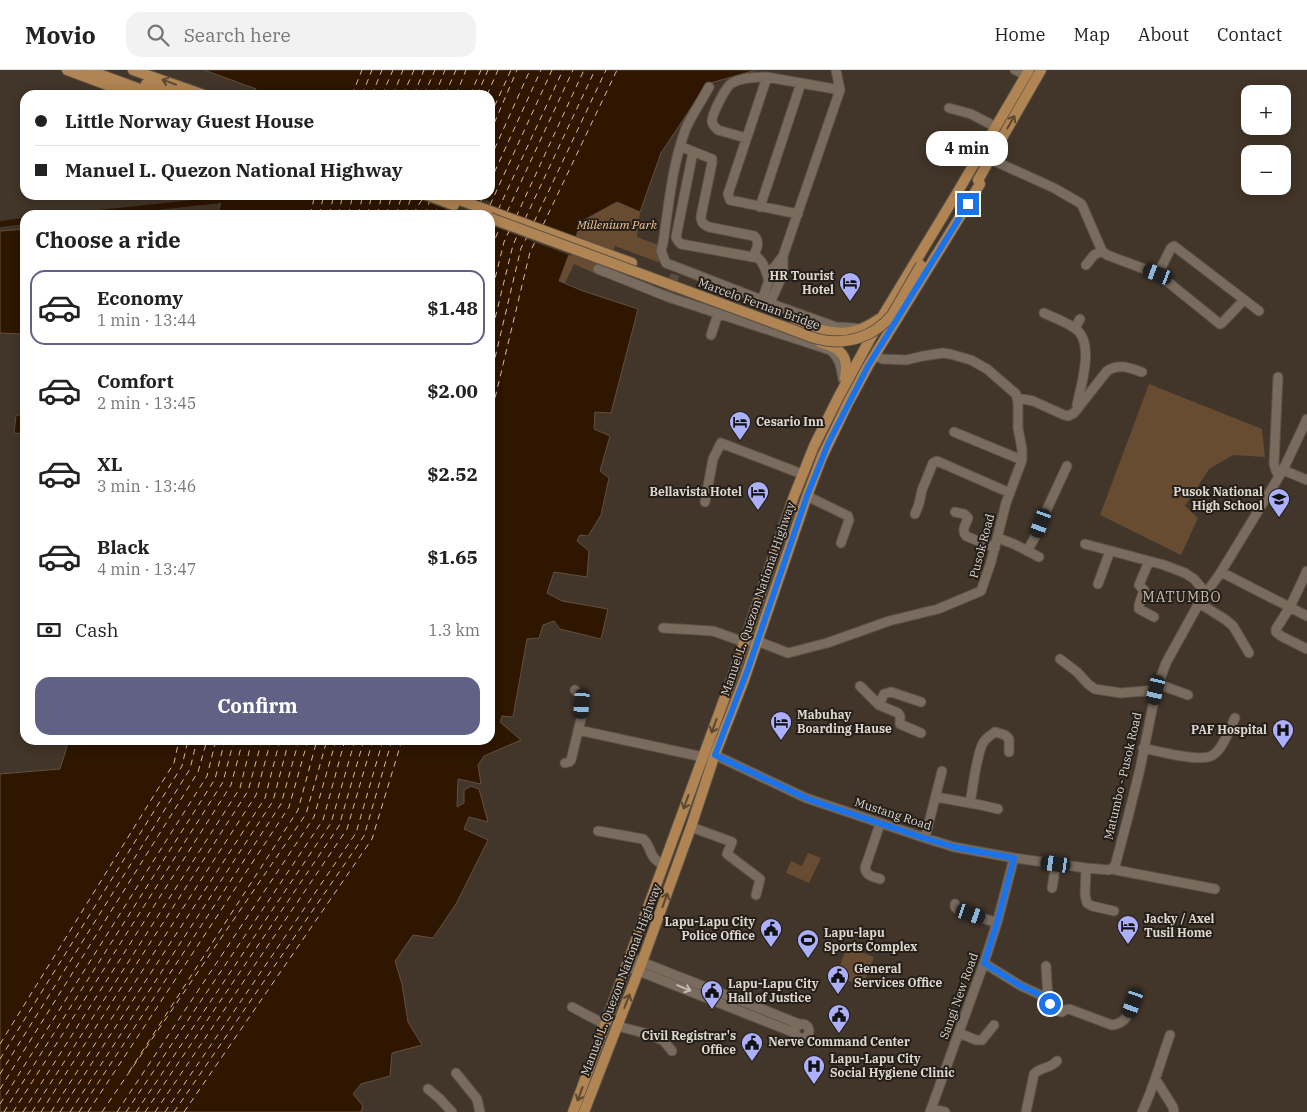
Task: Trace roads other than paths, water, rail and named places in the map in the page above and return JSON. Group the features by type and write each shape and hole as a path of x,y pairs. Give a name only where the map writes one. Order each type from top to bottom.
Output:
{"main road":[{"path":"67,70 121,90"},
{"path":"88,70 142,90"},
{"path":"108,70 162,90"},
{"path":"133,70 190,90"},
{"name":"Manuel L. Quezon National Highway","path":"584,1112 691,827 807,496 828,444 868,366 980,184 978,180 1041,70"},
{"name":"Manuel L. Quezon National Highway","path":"573,1112 744,642 802,474 844,387 882,317 1028,72"},
{"name":"Marcelo Fernan Bridge","path":"495,220 818,339 844,342 852,341 872,332 892,315 973,182 978,180"},
{"path":"440,200 468,210"},
{"name":"Marcelo Fernan Bridge","path":"460,200 487,210"},
{"name":"Marcelo Fernan Bridge","path":"495,213 795,324 830,333 846,333 862,329 882,317"},
{"path":"630,270 650,283 792,336 837,348 844,356 846,362 844,387"},
{"path":"830,333 855,345 862,353 868,366"},
{"path":"817,440 828,444"}],"street":[{"path":"766,302 773,269 783,256 840,90 836,70"},
{"path":"1015,70 1028,72"},
{"path":"746,138 718,130 712,123 712,118 725,90 731,83 756,76 840,90"},
{"path":"767,77 728,194 730,200 798,214"},
{"path":"760,207 800,83"},
{"path":"709,87 687,126 670,186 661,251 666,263 677,270 836,327 854,328 869,322 881,312 899,289"},
{"path":"949,108 971,114 996,127"},
{"path":"682,147 712,159 701,222 709,227 754,236 758,243 753,257"},
{"path":"693,152 676,237 678,241 681,244 758,258 762,261 769,281"},
{"path":"990,159 1054,188 1082,205 1102,251 1107,255 1158,274 1220,324 1244,300"},
{"path":"1158,274 1171,248 1174,246 1259,311"},
{"path":"1086,265 1094,255 1102,251"},
{"path":"766,302 784,274 783,256"},
{"path":"598,269 718,314 830,350 840,362 844,387"},
{"path":"1044,313 1074,328 1080,333 1086,347 1077,408"},
{"path":"711,335 718,314"},
{"path":"1074,328 1080,319"},
{"path":"874,356 883,359 906,360 943,353 971,360 987,369 1016,394 1018,398 1068,416 1074,413 1107,371 1114,367 1123,367 1142,372"},
{"path":"1278,377 1274,464 1276,471 1307,480"},
{"name":"Pusok Road","path":"663,628 713,631 744,642 757,641 788,654 827,643 888,621 938,609 981,591 998,538 1006,503 1022,460 1018,428 1018,398"},
{"name":"Matumbo - Pusok Road","path":"1112,869 1115,866 1128,817 1157,687 1166,663 1199,603 1221,572 1281,473 1307,419"},
{"path":"954,432 1022,460"},
{"path":"705,502 713,459 721,443 802,474"},
{"path":"915,514 922,490 934,463 937,461 1010,492"},
{"path":"1027,551 1037,534 1067,466"},
{"path":"807,496 850,518 841,543"},
{"path":"955,512 964,514 968,518 963,530 966,536 995,548"},
{"path":"998,538 1039,557"},
{"path":"1084,544 1164,565 1186,573 1206,593"},
{"path":"1098,584 1110,551"},
{"path":"1149,561 1139,585 1144,590 1139,609 1154,617"},
{"path":"1307,571 1290,607 1276,629 1276,632 1281,636 1307,649"},
{"path":"1221,572 1307,616"},
{"path":"1199,603 1233,626 1249,653"},
{"path":"1060,659 1095,689 1121,693 1157,687 1188,695"},
{"path":"860,686 879,706 898,714 900,716 900,724 921,733"},
{"path":"564,762 571,760 581,719 582,704 575,690"},
{"path":"879,706 884,694 887,692 921,702"},
{"path":"1143,748 1199,758 1209,757 1218,751 1235,718"},
{"path":"578,730 703,756"},
{"path":"970,803 980,752 988,736 995,732 1005,735 1009,739 1009,752"},
{"name":"Mustang Road","path":"715,755 806,798 880,824 954,847 1014,858"},
{"path":"924,838 942,771"},
{"path":"936,797 998,810"},
{"path":"880,824 865,868 865,872 868,875 880,879"},
{"path":"691,827 732,842 727,854 760,879 756,895"},
{"path":"598,830 642,838 648,844 650,852 656,860 663,865"},
{"path":"1014,858 1086,868 1112,869 1215,889"},
{"name":"Sangi New Road","path":"930,1111 984,963 997,923 1014,858"},
{"path":"1052,888 1056,864"},
{"path":"1086,868 1085,895 1087,903 1114,911"},
{"path":"955,904 957,909 997,923"},
{"path":"628,962 797,1029"},
{"path":"984,963 1021,986 1048,998"},
{"path":"1046,966 1048,998 1053,1010 1062,1012 1069,1009 1112,1026 1118,1025 1129,1015 1133,1003"},
{"path":"572,1008 604,1024"},
{"path":"617,1026 648,1034 664,1041 672,1051"},
{"path":"959,1033 976,1040 982,1040 994,1026"},
{"path":"1142,1112 1156,1080 1161,1058 1170,1034"},
{"path":"1026,1112 1034,1074 1057,1061"},
{"path":"456,1074 477,1099 480,1112"},
{"path":"1156,1080 1173,1106 1174,1112"},
{"path":"428,1089 452,1112"},
{"path":"930,1111 945,1112"}],"waterway":[{"path":"127,210 221,200"},
{"path":"0,224 20,222"}],"tunnel":[{"path":"668,296 676,272"}],"place":[{"name":"HR Tourist Hotel","path":"850,302"},
{"name":"Cesario Inn","path":"740,441"},
{"name":"Bellavista Hotel","path":"758,511"},
{"name":"Pusok National High School","path":"1279,518"},
{"name":"Mabuhay Boarding Hause","path":"781,741"},
{"name":"PAF Hospital","path":"1283,749"},
{"name":"Jacky / Axel Tusil Home","path":"1128,945"},
{"name":"Lapu-Lapu City Police Office","path":"771,948"},
{"name":"Lapu-lapu Sports Complex","path":"808,959"},
{"name":"General Services Office","path":"838,995"},
{"name":"Lapu-Lapu City Hall of Justice","path":"712,1010"},
{"name":"Nerve Command Center","path":"839,1034"},
{"name":"Civil Registrar's Office","path":"752,1062"},
{"name":"Lapu-Lapu City Social Hygiene Clinic","path":"814,1085"}],"district":[{"name":"MATUMBO","path":"1182,597"}],"park label":[{"name":"Millenium Park","path":"617,225"}]}
